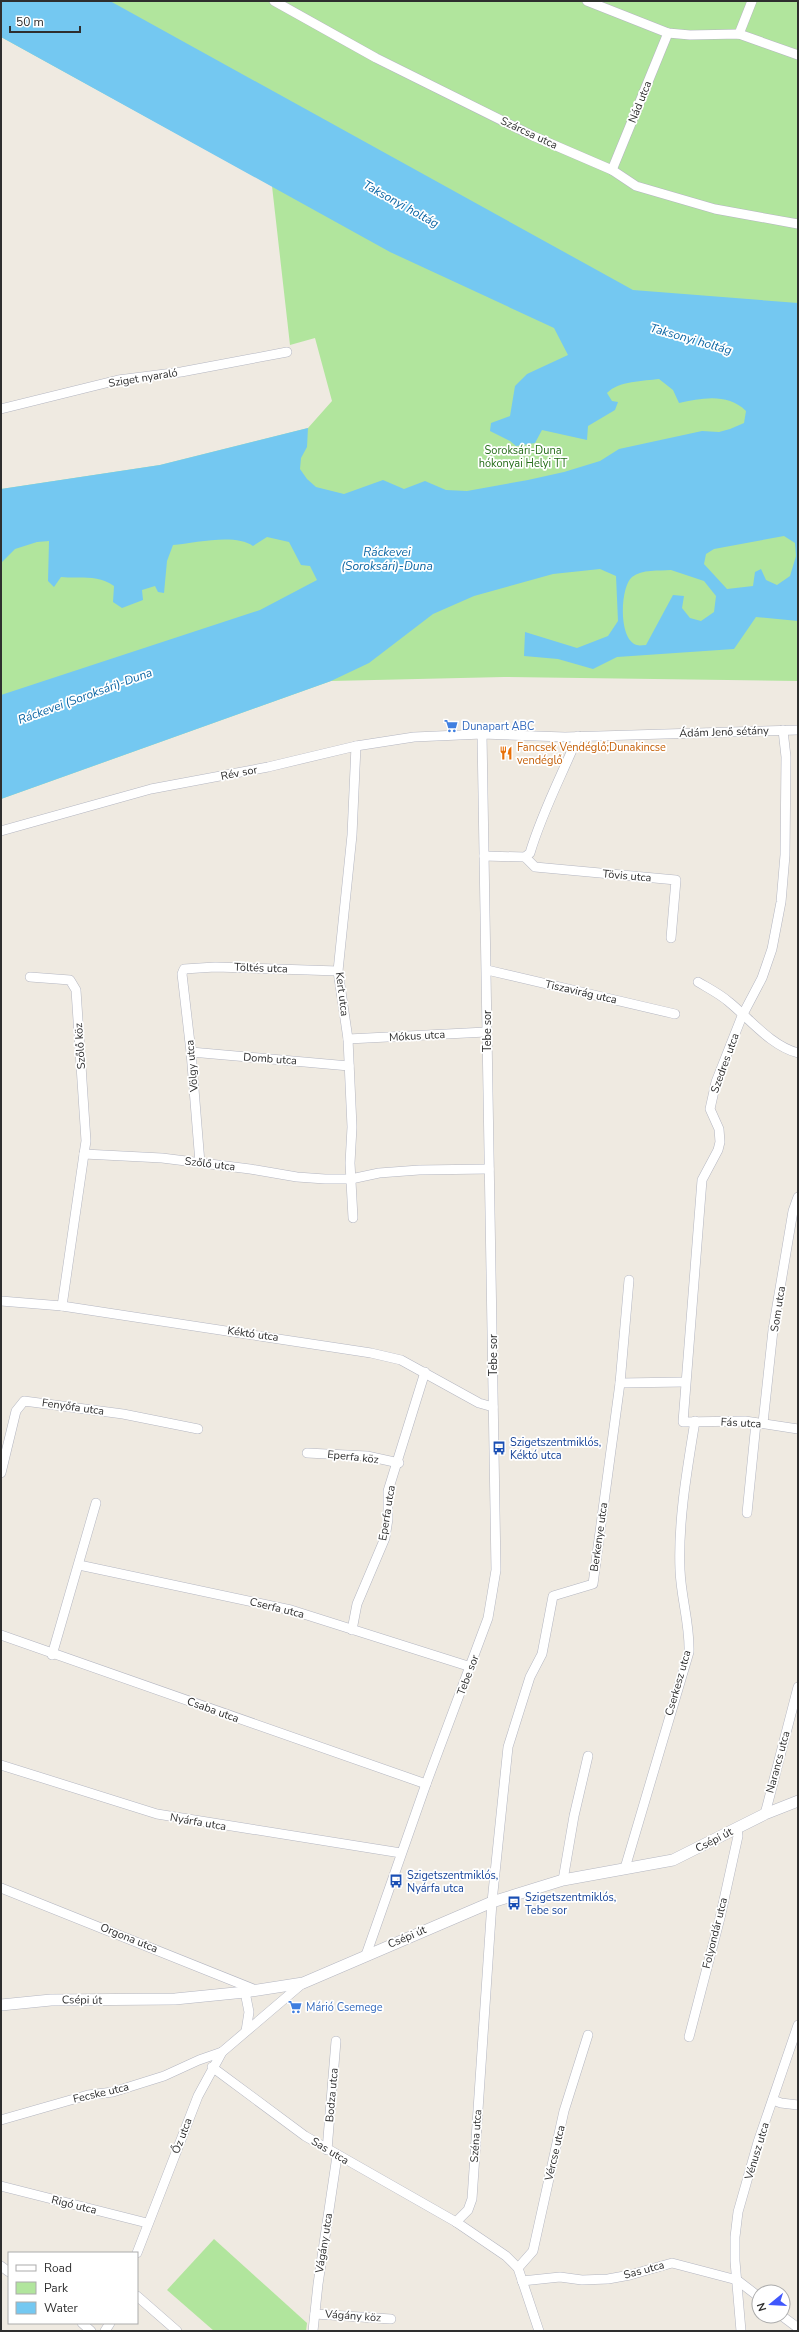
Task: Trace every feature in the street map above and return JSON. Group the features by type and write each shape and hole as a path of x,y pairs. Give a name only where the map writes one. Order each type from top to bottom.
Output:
{"street":[{"name":"Szárcsa utca","path":"274,1 376,58 440,91 534,136 612,170 636,186 715,209 798,224"},
{"path":"587,1 668,33 690,35 739,34 798,55"},
{"path":"739,34 752,1"},
{"name":"Nád utca","path":"612,170 668,33"},
{"name":"Sziget nyaraló","path":"1,409 118,380 181,372 287,352"},
{"name":"Szedres utca","path":"683,1422 702,1180 718,1150 720,1142 719,1129 710,1109 711,1101 716,1082 742,1016 762,978 772,949 781,902 785,856 786,757 783,730"},
{"name":"Ádám Jenő sétány","path":"482,734 578,736 798,730"},
{"name":"Rév sor","path":"1,832 144,790 268,767 356,746 414,737 482,734"},
{"name":"Tebe sor","path":"366,1955 401,1853 488,1618 496,1570 492,1246 486,1032 487,970 482,734"},
{"path":"484,856 525,857 530,853 547,803 559,781 578,736"},
{"name":"Kert utca","path":"353,1218 348,1039 338,971 351,842 356,746"},
{"name":"Tövis utca","path":"525,857 535,867 676,880 671,938"},
{"name":"Töltés utca","path":"184,969 215,967 338,971"},
{"name":"Völgy utca","path":"184,969 182,974 191,1052 200,1164"},
{"name":"Tiszavirág utca","path":"487,970 675,1014"},
{"name":"Szőlő köz","path":"30,977 70,980 76,990 86,1133 84,1154"},
{"path":"698,982 729,1002 742,1016 780,1045 798,1053"},
{"name":"Mókus utca","path":"348,1039 486,1032"},
{"name":"Domb utca","path":"191,1052 349,1066"},
{"path":"62,1306 84,1154"},
{"name":"Szőlő utca","path":"84,1154 162,1158 200,1164 250,1169 297,1177 351,1179 379,1173 403,1171 489,1169"},
{"name":"Som utca","path":"747,1513 773,1330 793,1211 798,1196"},
{"name":"Berkenye utca","path":"492,1902 508,1747 530,1677 542,1654 553,1596 593,1584 620,1383 629,1280"},
{"name":"Kéktó utca","path":"1,1301 62,1306 345,1347 402,1360 479,1402 493,1407"},
{"name":"Eperfa utca","path":"352,1630 357,1604 385,1538 388,1519 388,1491 399,1463 425,1372"},
{"path":"620,1383 685,1382"},
{"name":"Fenyőfa utca","path":"1,1473 16,1411 24,1401 123,1414 198,1429"},
{"name":"Fás utca","path":"683,1422 760,1423 798,1427"},
{"name":"Cserkesz utca","path":"625,1868 689,1652 689,1633 680,1570 682,1510 695,1422"},
{"name":"Eperfa köz","path":"308,1453 366,1456 399,1463"},
{"path":"52,1654 96,1503"},
{"name":"Cserfa utca","path":"79,1565 217,1595 264,1603 404,1644 471,1667"},
{"name":"Csaba utca","path":"1,1635 426,1784"},
{"name":"Narancs utca","path":"765,1814 798,1687"},
{"path":"563,1880 574,1816 588,1756"},
{"name":"Nyárfa utca","path":"1,1765 157,1814 264,1833 401,1853"},
{"name":"Csépi út","path":"1,2005 51,2000 175,1999 251,1991 303,1983 492,1902 563,1880 672,1860 765,1814 798,1801"},
{"name":"Folyondár utca","path":"688,2038 720,1918 738,1836 737,1828"},
{"name":"Orgona utca","path":"1,1888 251,1991"},
{"name":"Széna utca","path":"456,2222 468,2210 472,2199 492,1902"},
{"name":"Őz utca","path":"137,2252 198,2096 212,2067 222,2052 303,1983"},
{"path":"246,2031 251,1991"},
{"name":"Vénusz utca","path":"741,2331 735,2237 738,2212 798,2025"},
{"name":"Vércse utca","path":"518,2268 533,2251 564,2111 588,2036"},
{"name":"Bodza utca","path":"327,2150 336,2041"},
{"name":"Fecske utca","path":"1,2120 88,2095 113,2092 164,2076 199,2060 222,2052"},
{"name":"Sas utca","path":"212,2067 305,2136 327,2150 456,2222"},
{"path":"773,2100 781,2103 798,2105"},
{"name":"Vágány utca","path":"313,2331 337,2156"},
{"name":"Rigó utca","path":"1,2186 148,2223"},
{"path":"456,2222 506,2256 518,2268 539,2331"},
{"name":"Sas utca","path":"522,2281 560,2277 582,2280 608,2279 630,2275 672,2263 737,2280 751,2291"},
{"path":"138,2297 177,2331"},
{"name":"Vágány köz","path":"315,2314 390,2319"},
{"path":"83,2324 91,2331"}],"green space":[{"name":"Soroksári-Duna hókonyai Helyi TT","path":"1,1 798,1 798,681 504,677 331,681 1,799 1,489 160,465 308,428 332,401 315,338 290,345 272,186 1,37"},
{"path":"214,2239 307,2323 306,2331 214,2331 167,2290"}],"water":[{"name":"Ráckevei (Soroksári)-Duna","path":"1,1 110,1 633,290 798,303 798,621 756,617 734,649 617,657 593,669 558,659 524,656 525,632 577,648 608,636 618,621 616,576 600,569 553,574 474,596 433,614 369,663 331,681 1,799 1,695 260,610 317,580 310,566 301,565 289,542 267,537 253,546 245,542 226,539 173,545 167,561 164,593 158,592 155,586 142,590 143,600 122,608 113,602 114,586 108,582 95,578 61,577 54,587 48,581 49,541 37,542 15,549 1,563 1,489 160,465 308,428 307,447 301,458 300,469 307,479 316,487 344,494 383,480 404,489 425,481 446,490 467,491 564,472 600,461 619,449 702,431 719,432 730,429 744,423 746,411 739,405 723,399 714,398 679,403 673,390 659,379 632,382 618,386 607,393 612,401 618,402 615,410 588,426 587,440 542,430 535,443 516,446 510,441 490,431 491,423 510,416 515,386 527,374 568,355 554,328 390,252 1,37","holes":["784,536 795,543 796,556 790,576 777,585 766,580 761,569 755,572 753,586 727,589 704,564 706,554 714,549","671,570 704,581 716,596 714,612 701,621 690,618 682,608 684,596 673,595 646,645 637,645 631,641 624,624 623,602 628,583 636,574 651,571"]}],"place":[{"name":"Dunapart ABC","path":"451,726"},
{"name":"Fancsek Vendéglő;Dunakincse vendéglő","path":"506,753"},
{"name":"Szigetszentmiklós, Kéktó utca","path":"499,1448"},
{"name":"Szigetszentmiklós, Nyárfa utca","path":"396,1881"},
{"name":"Szigetszentmiklós, Tebe sor","path":"514,1903"},
{"name":"Márió Csemege","path":"295,2007"}],"water label":[{"name":"Taksonyi holtág","path":"401,204"},
{"name":"Taksonyi holtág","path":"691,339"}]}
